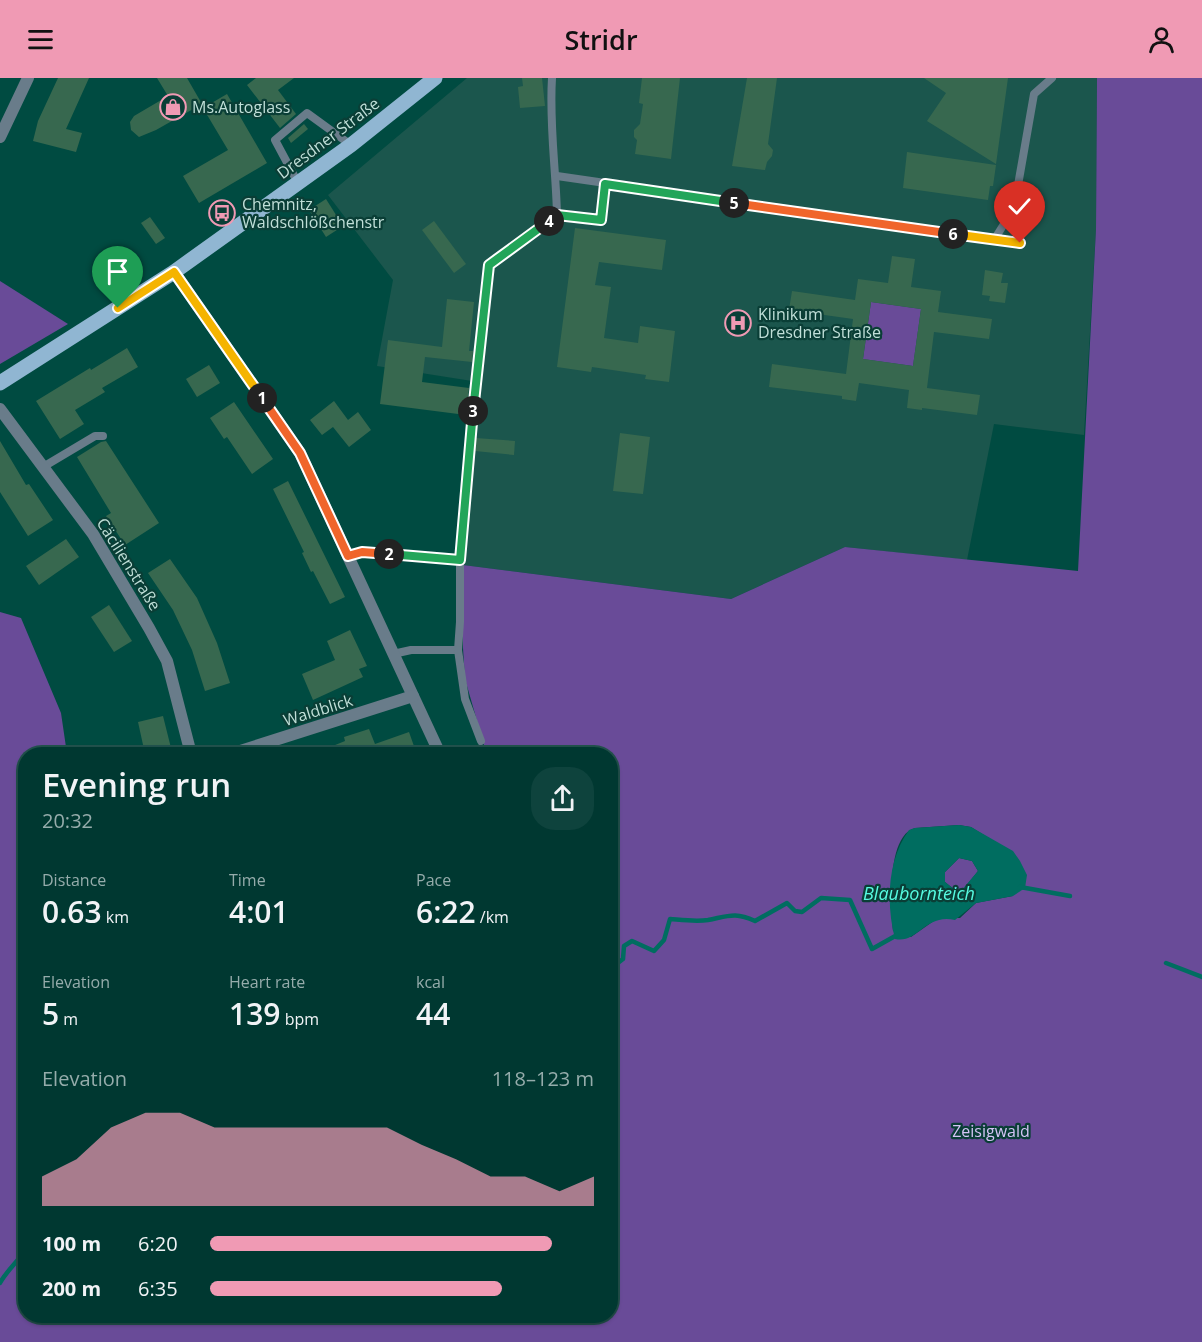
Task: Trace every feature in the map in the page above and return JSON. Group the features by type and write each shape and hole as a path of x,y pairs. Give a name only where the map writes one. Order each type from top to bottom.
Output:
{"main road":[{"name":"Dresdner Straße","path":"0,383 174,272 351,145 435,78"}],"street":[{"path":"0,137 28,78"},
{"path":"174,272 300,453 437,747"},
{"name":"Cäcilienstraße","path":"0,409 93,534 167,661 189,747"},
{"name":"Waldblick","path":"254,747 413,696"}],"lane":[{"path":"552,78 550,106 557,176 557,215"},
{"path":"557,176 1020,243 1014,208 1034,94 1052,78"},
{"path":"298,183 275,140 307,113 351,145"},
{"path":"481,741 465,699 458,650 460,560 489,265 557,215 601,220 605,184"},
{"path":"994,240 1014,208"},
{"path":"43,467 95,436 103,436"},
{"path":"348,556 362,552 460,560"},
{"path":"393,654 411,650 458,650"}],"shaded area":[{"name":"Klinikum Dresdner Straße","path":"467,78 1097,78 1096,229 1084,435 994,424 967,560 845,547 731,599 463,565 472,381 377,366 393,280 328,195"}],"green space":[{"name":"Zeisigwald","path":"1097,78 1202,78 1202,1342 0,1342 0,612 21,618 61,713 66,747 18,747 18,1323 618,1323 618,747 477,747 484,745 465,679 463,565 731,599 845,547 1078,571 1096,229","holes":["959,825 971,827 995,842 1013,896 976,903 960,918 938,918 911,937 893,931 892,874 899,844 906,834 915,828"]},
{"path":"0,281 68,324 0,364"},
{"path":"871,302 921,309 913,366 863,359"},
{"path":"959,858 972,861 978,871 962,891 955,890 945,882 945,872"}],"water":[{"name":"Blaubornteich","path":"959,825 971,827 1013,851 1027,875 1025,888 1013,896 976,903 955,920 936,921 910,937 895,939 890,911 890,883 896,855 909,830","holes":["959,858 972,861 978,871 961,891 955,890 945,882 945,872"]}],"building":[{"path":"58,78 89,78 66,129 82,133 76,152 33,141 38,121"},
{"name":"Ms.Autoglass","path":"157,78 187,78 202,104 139,137 131,130 130,122 134,116 168,96"},
{"path":"256,78 294,78 278,90 296,114 280,128 247,85"},
{"path":"522,78 542,78 545,106 520,108 518,87 523,86"},
{"path":"642,78 680,78 671,159 635,154 637,140 634,137 634,130 640,124 643,104 639,103"},
{"path":"747,78 777,78 768,144 773,150 765,170 732,166"},
{"path":"924,78 1008,78 996,164 927,121 946,93"},
{"path":"227,94 267,163 199,203 183,176 228,150 203,108"},
{"path":"304,124 308,129 291,143 288,138"},
{"path":"907,152 996,165 988,200 903,188"},
{"path":"326,199 343,226 326,237 309,210"},
{"path":"150,217 165,238 156,244 141,223"},
{"path":"434,221 466,264 454,273 422,230"},
{"path":"575,228 666,240 662,270 599,262 595,285 611,287 604,338 638,343 640,326 675,331 669,382 645,379 646,375 592,367 591,372 557,367"},
{"path":"892,256 915,259 911,287 941,291 938,312 992,319 989,339 934,332 927,388 980,395 977,415 907,408 909,390 859,383 856,401 842,399 842,396 769,387 772,364 846,374 853,319 789,310 792,291 855,300 858,279 888,283","holes":["871,302 921,309 913,366 863,359"]},
{"path":"985,270 1003,273 1001,283 1008,283 1005,303 989,301 990,296 982,295"},
{"path":"447,299 474,302 469,351 473,351 472,362 425,357 422,382 469,388 466,415 380,404 388,340 442,347"},
{"path":"127,348 138,367 102,388 105,392 75,410 84,424 60,439 36,401"},
{"path":"209,365 220,383 197,397 186,379"},
{"path":"334,401 348,420 358,412 371,430 349,447 333,427 322,435 310,420"},
{"path":"234,402 273,459 252,474 227,437 224,439 210,418"},
{"path":"620,433 650,437 643,494 613,491"},
{"path":"476,438 515,441 514,455 475,451"},
{"path":"0,441 26,485 29,484 53,520 28,536 0,492"},
{"path":"106,441 159,523 125,545 106,516 111,513 77,457"},
{"path":"288,481 345,597 330,604 313,571 311,572 302,553 304,552 273,489"},
{"path":"66,539 79,557 39,585 26,566"},
{"path":"170,559 197,598 217,643 230,683 205,691 192,650 173,610 148,573"},
{"path":"109,605 132,641 114,652 91,617"},
{"path":"350,630 367,666 359,669 363,677 313,700 302,674 335,660 327,641"},
{"path":"163,716 171,747 143,747 138,722"},
{"path":"369,729 375,744 409,732 414,747 330,747 345,741 344,737"}],"waterway":[{"path":"1020,887 1070,896"},
{"path":"618,963 623,959 624,946 632,941 654,951 664,940 670,919 699,921 737,916 755,921 787,903 795,911 802,912 821,898 850,900 872,949 897,935"},
{"path":"1166,963 1202,977"},
{"path":"0,1283 18,1259"}],"place":[{"name":"Ms.Autoglass","path":"173,107"},
{"name":"Chemnitz, Waldschlößchenstr","path":"222,213"},
{"name":"Klinikum Dresdner Straße","path":"738,323"}],"route":[{"path":"118,308 174,272 300,453 348,556 362,552 460,560 470,438 489,265 557,215 601,220 605,184 1020,243"}]}
